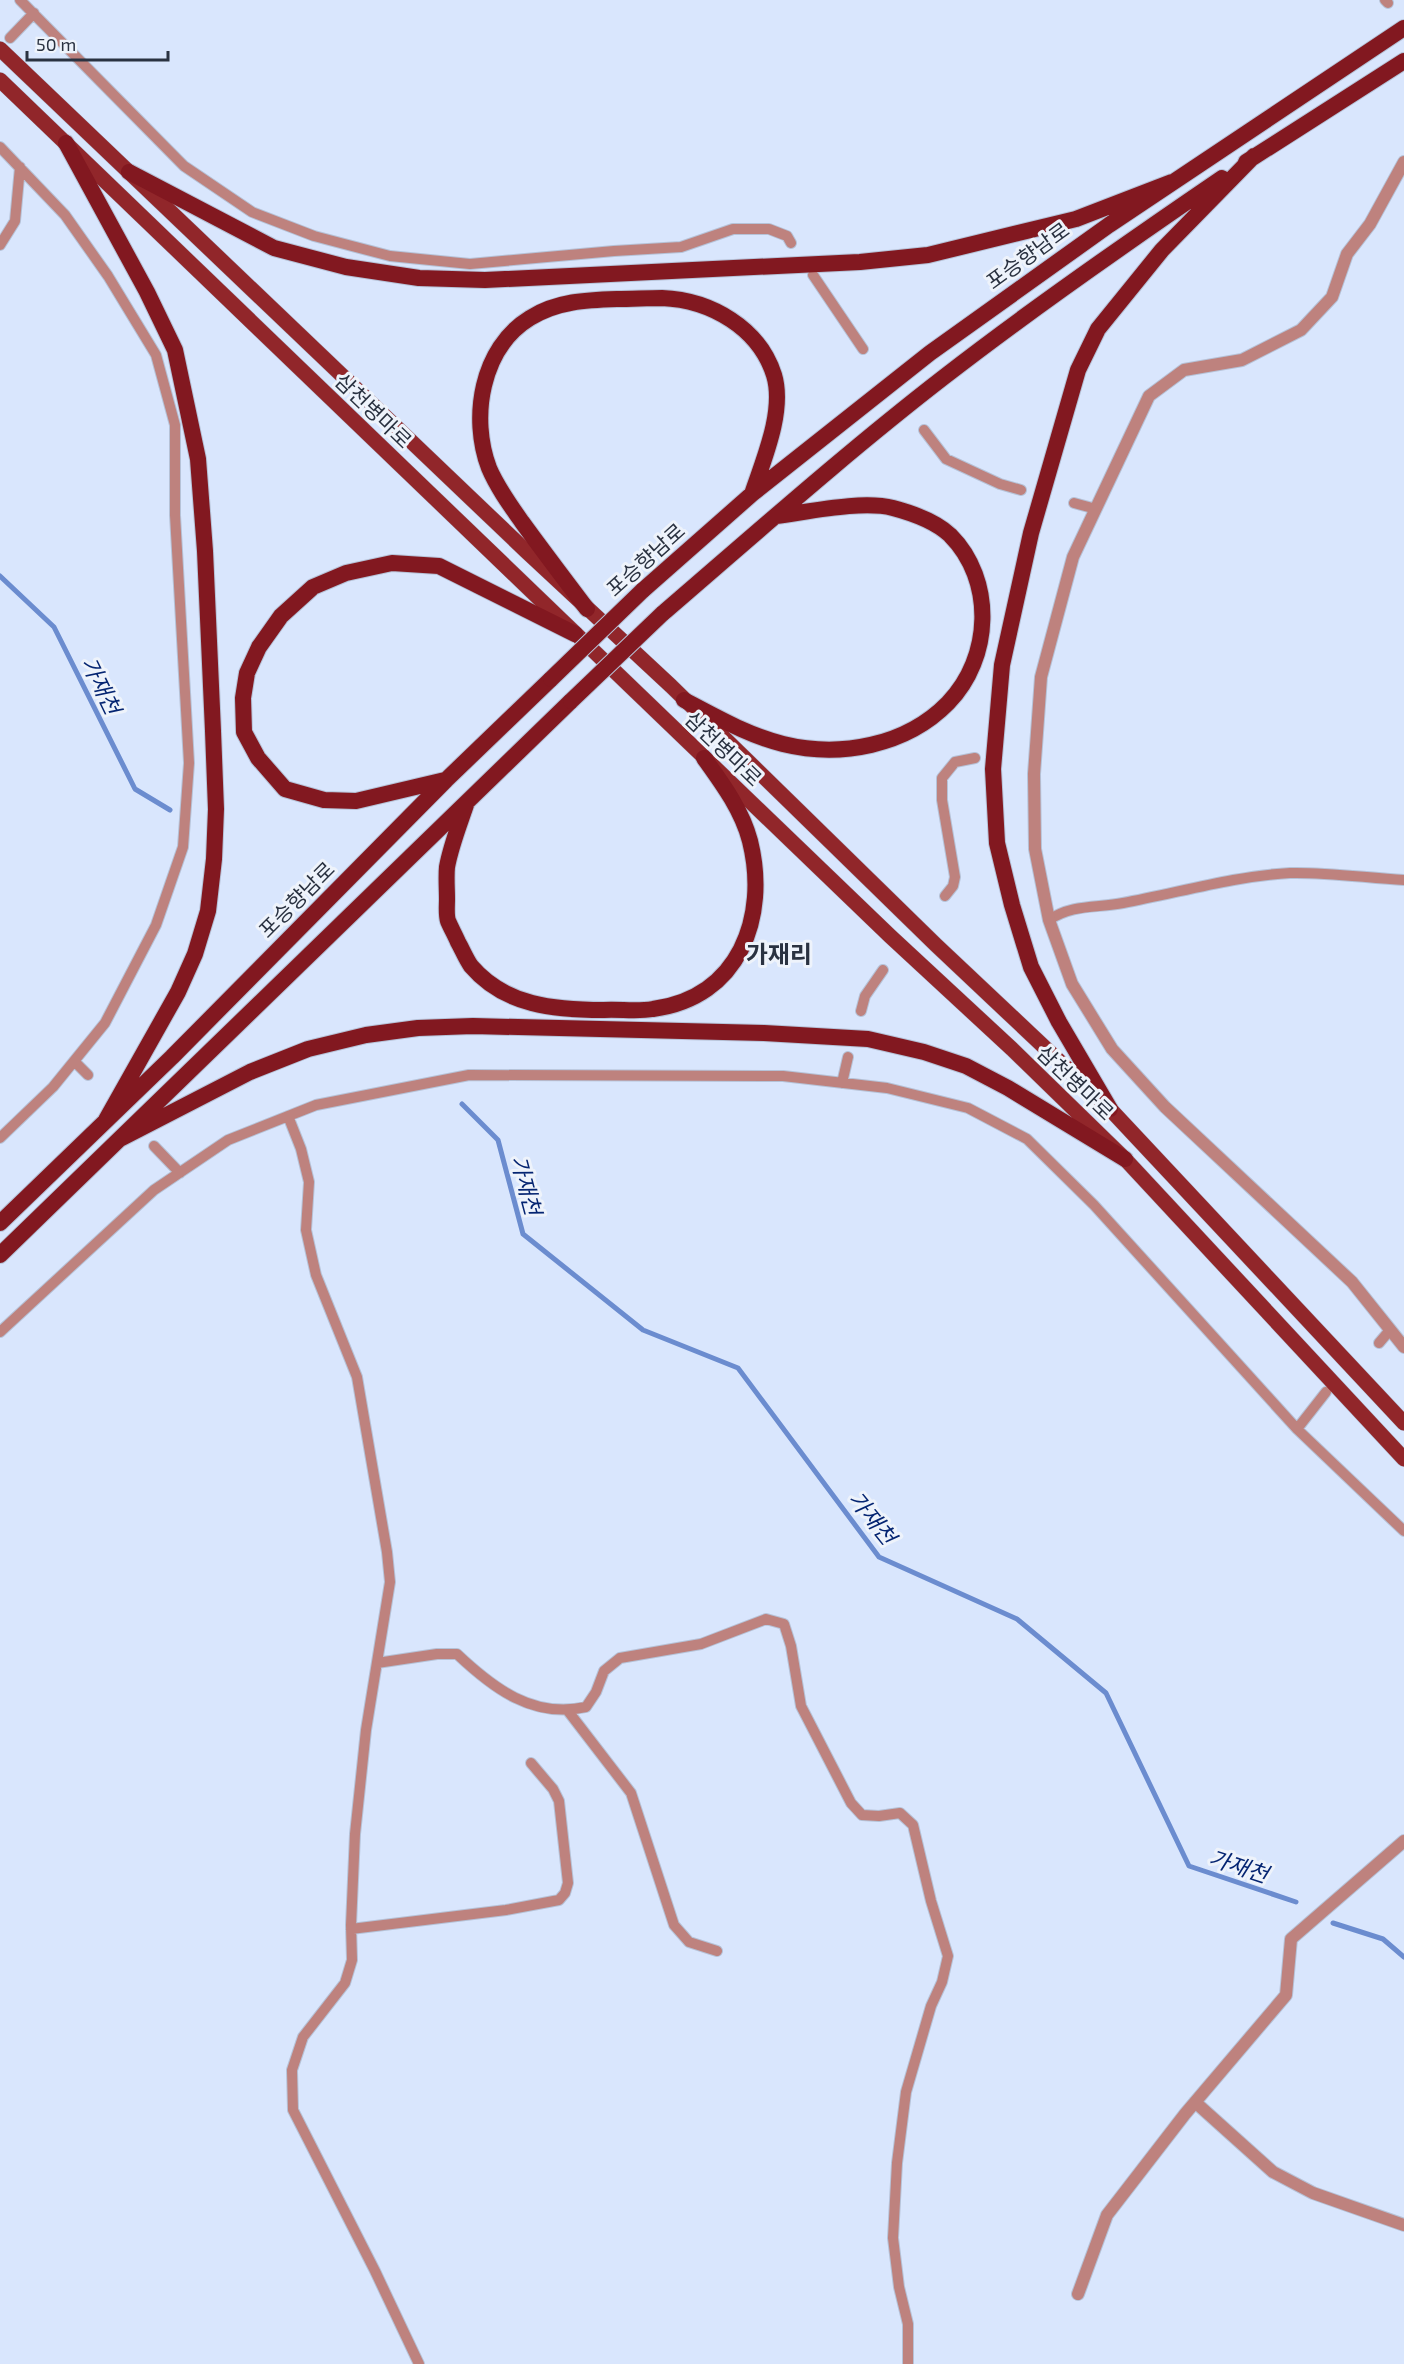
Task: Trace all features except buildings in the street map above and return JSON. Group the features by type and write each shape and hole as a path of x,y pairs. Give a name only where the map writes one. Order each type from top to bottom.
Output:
{"highway":[{"name":"포승향남로","path":"0,1223 172,1057 446,780 642,591 752,494 930,352 1109,225 1404,28"},
{"path":"0,1255 662,614 775,517 944,377 1148,229 1254,156 1404,61"},
{"path":"66,143 147,292 175,350 198,459 205,551 213,731 216,809 214,859 208,911 195,954 178,992 106,1119"},
{"path":"1110,1108 1059,1022 1031,967 1012,905 997,843 993,769 1002,665 1031,533 1078,370 1098,329 1162,250 1254,156"},
{"path":"129,172 274,248 346,267 419,278 485,280 860,262 928,255 1076,219 1172,182"},
{"path":"587,609 510,505 489,468 479,426 481,393 490,368 501,348 529,318 549,308 578,300 664,298 697,303 722,314 746,330 762,349 775,377 776,403 772,433 752,494"},
{"path":"684,700 743,732 784,744 848,750 874,745 922,724 948,703 967,678 980,646 984,618 981,590 969,558 949,534 923,518 891,507 857,506 775,517"},
{"path":"446,780 356,801 324,800 285,789 258,758 244,732 243,698 247,673 259,647 281,616 313,587 346,573 392,563 439,566 575,634"},
{"path":"467,801 447,867 447,920 470,965 492,986 520,1000 539,1006 561,1010 654,1010 686,1001 709,988 727,973 750,934 755,902 755,869 750,839 730,795 704,758"},
{"path":"120,1139 250,1072 308,1048 366,1035 418,1028 473,1026 868,1039 924,1052 966,1066 1008,1088 1125,1160"}],"main road":[{"name":"삼천병마로","path":"5,43 129,172 684,700 936,945 1110,1108 1404,1423"},
{"name":"삼천병마로","path":"0,80 704,758 1012,1049 1125,1160 1404,1459"}],"street":[{"path":"1404,162 1370,224 1347,254 1332,297 1302,330 1242,360 1184,370 1149,396 1073,557 1041,677 1032,746 1035,849 1049,920 1072,984 1112,1049 1165,1107 1352,1282 1404,1347"},
{"path":"1078,2294 1107,2215 1195,2102 1286,1995 1291,1939 1404,1841"},
{"path":"1195,2102 1273,2172 1313,2193 1404,2225"}],"lane":[{"path":"20,0 184,166 252,212 314,236 390,256 470,264 614,250 681,247 733,229 769,229 787,236 791,243"},
{"path":"5,43 34,13"},
{"path":"0,147 65,215 108,276 156,356 176,425 175,515 189,763 183,847 156,925 105,1023 53,1087 0,1138"},
{"path":"0,245 15,221 20,167"},
{"path":"813,275 863,349"},
{"path":"924,430 946,459 1000,484 1021,490"},
{"path":"1074,503 1096,509"},
{"path":"945,896 953,886 955,877 942,800 942,778 955,762 975,758"},
{"path":"1049,920 1059,913 1077,907 1113,905 1197,887 1290,873 1404,880"},
{"path":"861,1011 865,996 883,970"},
{"path":"842,1083 848,1058"},
{"path":"74,1061 88,1075"},
{"path":"0,1332 154,1190 228,1140 316,1105 469,1075 783,1076 887,1088 968,1108 1027,1139 1094,1205 1297,1429 1404,1531"},
{"path":"288,1116 301,1149 309,1182 306,1230 316,1275 357,1377 387,1552 390,1582 366,1730 355,1834 352,1960 345,1983 303,2037 292,2070 293,2110 375,2271 419,2364"},
{"path":"154,1146 180,1173"},
{"path":"1379,1342 1390,1330"},
{"path":"1297,1429 1326,1392"},
{"path":"377,1662 437,1654 457,1654 478,1674 505,1694 534,1706 568,1712 586,1707 596,1692 604,1671 620,1658 701,1644 766,1619 784,1624 791,1646 801,1706 850,1803 862,1815 879,1816 900,1813 913,1825 931,1901 948,1956 942,1982 931,2006 906,2092 897,2163 893,2238 899,2287 908,2324 908,2364"},
{"path":"568,1712 631,1793 674,1925 689,1942 717,1951"},
{"path":"351,1929 533,1906 560,1900 568,1883 560,1801 531,1763"}],"waterway":[{"name":"가재천","path":"0,576 54,627 135,789 170,810"},
{"name":"가재천","path":"462,1104 498,1140 523,1234 643,1330 738,1368 879,1557 1017,1619 1106,1693 1189,1866 1296,1902"},
{"name":"가재천","path":"1333,1923 1383,1939 1404,1957"}],"district":[{"name":"가재리","path":"779,953"}]}
